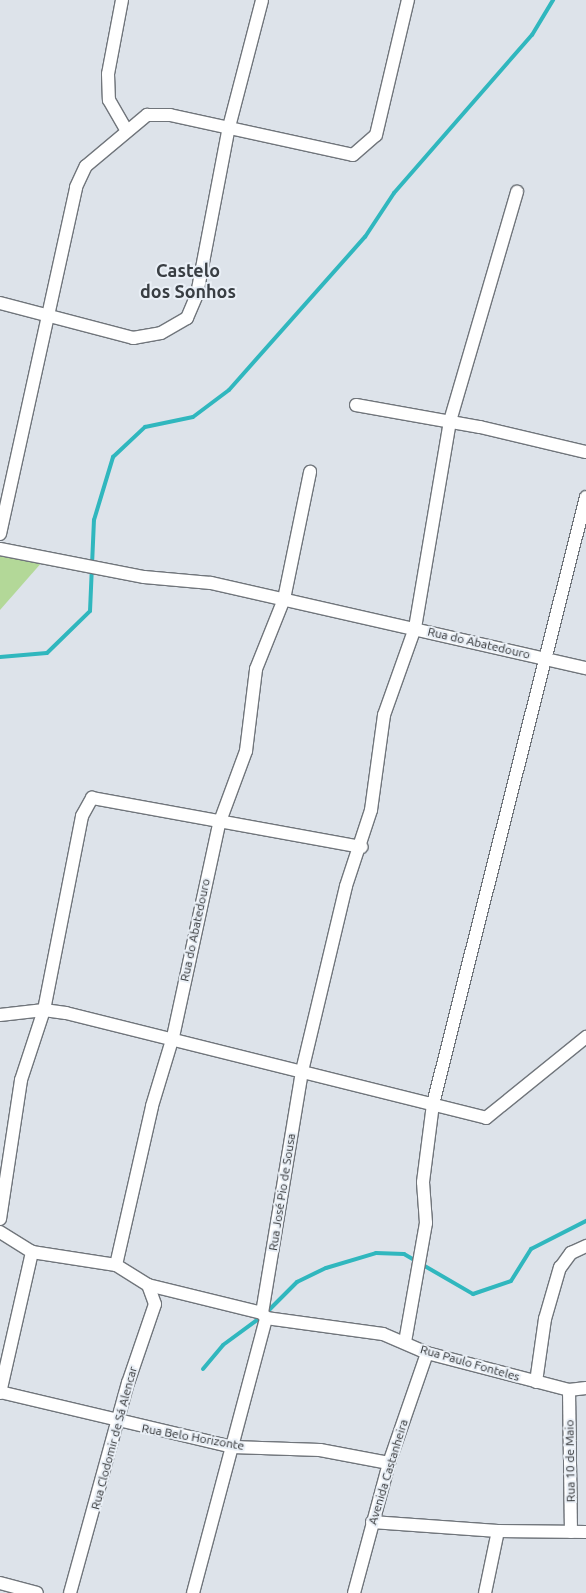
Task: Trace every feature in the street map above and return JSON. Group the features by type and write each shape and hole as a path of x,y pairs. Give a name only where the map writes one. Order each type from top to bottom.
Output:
{"street":[{"path":"122,0 108,83 109,100 126,129"},
{"path":"0,303 133,338 161,333 187,318 196,294 229,127 262,0"},
{"path":"0,534 50,315 76,187 86,166 126,129 147,115 162,115 229,127 353,155 364,148 376,135 408,0"},
{"name":"Rua José Pio de Sousa","path":"193,1593 232,1447 264,1316 302,1071 346,886 362,847 384,715 415,628 450,421 517,192"},
{"path":"356,405 450,421 586,452"},
{"name":"Rua do Abatedouro","path":"116,1266 152,1106 174,1037 219,824 246,751 256,669 284,599 310,472"},
{"path":"405,1342 426,1223 423,1182 433,1104 586,497"},
{"name":"Rua do Abatedouro","path":"0,549 144,577 211,583 586,668"},
{"path":"0,1219 21,1080 44,1010 82,816 92,798 100,796 219,824 362,847"},
{"path":"0,1015 44,1010 174,1037 486,1118 586,1037"},
{"path":"0,1232 32,1252 116,1266 148,1285"},
{"path":"536,1382 545,1319 560,1267 571,1253 586,1246"},
{"path":"0,1393 32,1252"},
{"name":"Rua Paulo Fonteles","path":"148,1285 264,1316 384,1334 427,1353 569,1390 586,1388"},
{"name":"Rua Clodomir de Sá Alencar","path":"70,1593 118,1423 155,1304 148,1285"},
{"name":"Avenida Castanheira","path":"354,1593 389,1463 427,1353"},
{"name":"Rua 10 de Maio","path":"569,1390 571,1532"},
{"name":"Rua Belo Horizonte","path":"0,1393 118,1423 232,1447 320,1450 389,1463"},
{"path":"372,1522 498,1531 586,1532"},
{"path":"485,1593 498,1531"},
{"path":"0,1583 37,1593"}],"green space":[{"path":"0,552 43,561 0,610"}],"waterway":[{"path":"0,657 47,653 90,611 94,520 113,457 145,427 193,417 229,390 365,237 394,193 532,35 553,0"},
{"path":"203,1369 223,1345 264,1315 297,1282 326,1268 376,1253 404,1254 473,1294 511,1281 531,1249 586,1221"}],"district":[{"name":"Castelo dos Sonhos","path":"188,281"}]}
